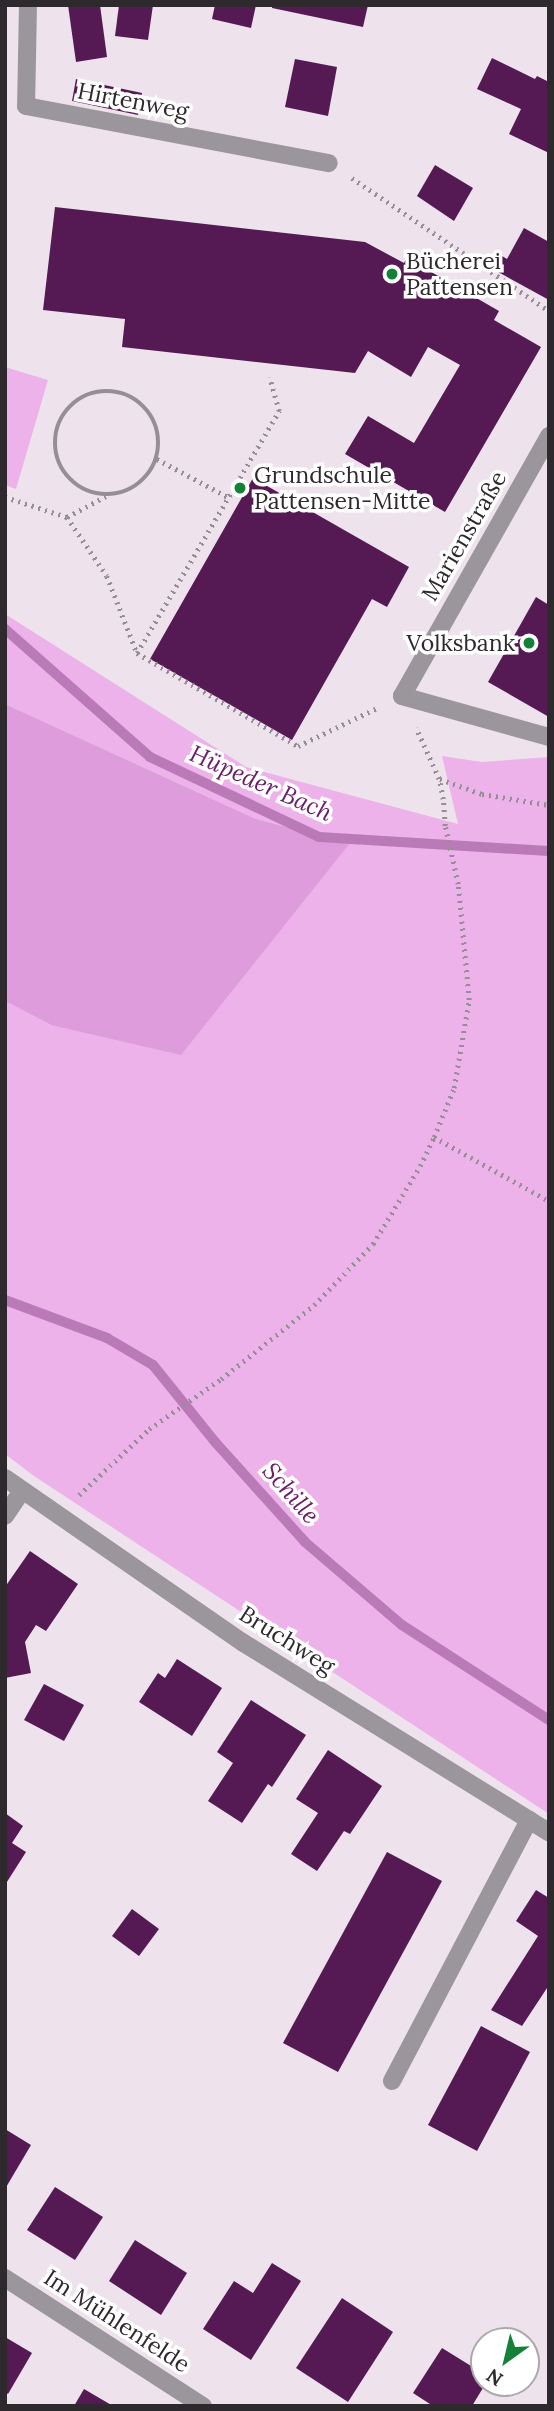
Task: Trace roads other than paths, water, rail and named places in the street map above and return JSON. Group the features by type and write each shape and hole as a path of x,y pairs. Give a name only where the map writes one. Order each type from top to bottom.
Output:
{"street":[{"name":"Hirtenweg","path":"28,5 26,106 329,163"},
{"name":"Marienstraße","path":"549,436 402,696 549,737"},
{"name":"Bruchweg","path":"5,1478 242,1642 549,1832"},
{"path":"5,1516 22,1491"},
{"path":"392,2081 529,1820"},
{"name":"Im Mühlenfelde","path":"5,2278 203,2406"}],"waterway":[{"name":"Hüpeder Bach","path":"5,629 150,757 319,837 549,851"},
{"name":"Schille","path":"5,1300 107,1338 153,1365 216,1443 305,1542 402,1625 549,1720"}],"place":[{"name":"Bücherei Pattensen","path":"392,274"},
{"name":"Grundschule Pattensen-Mitte","path":"240,488"},
{"name":"Volksbank","path":"529,643"}]}
